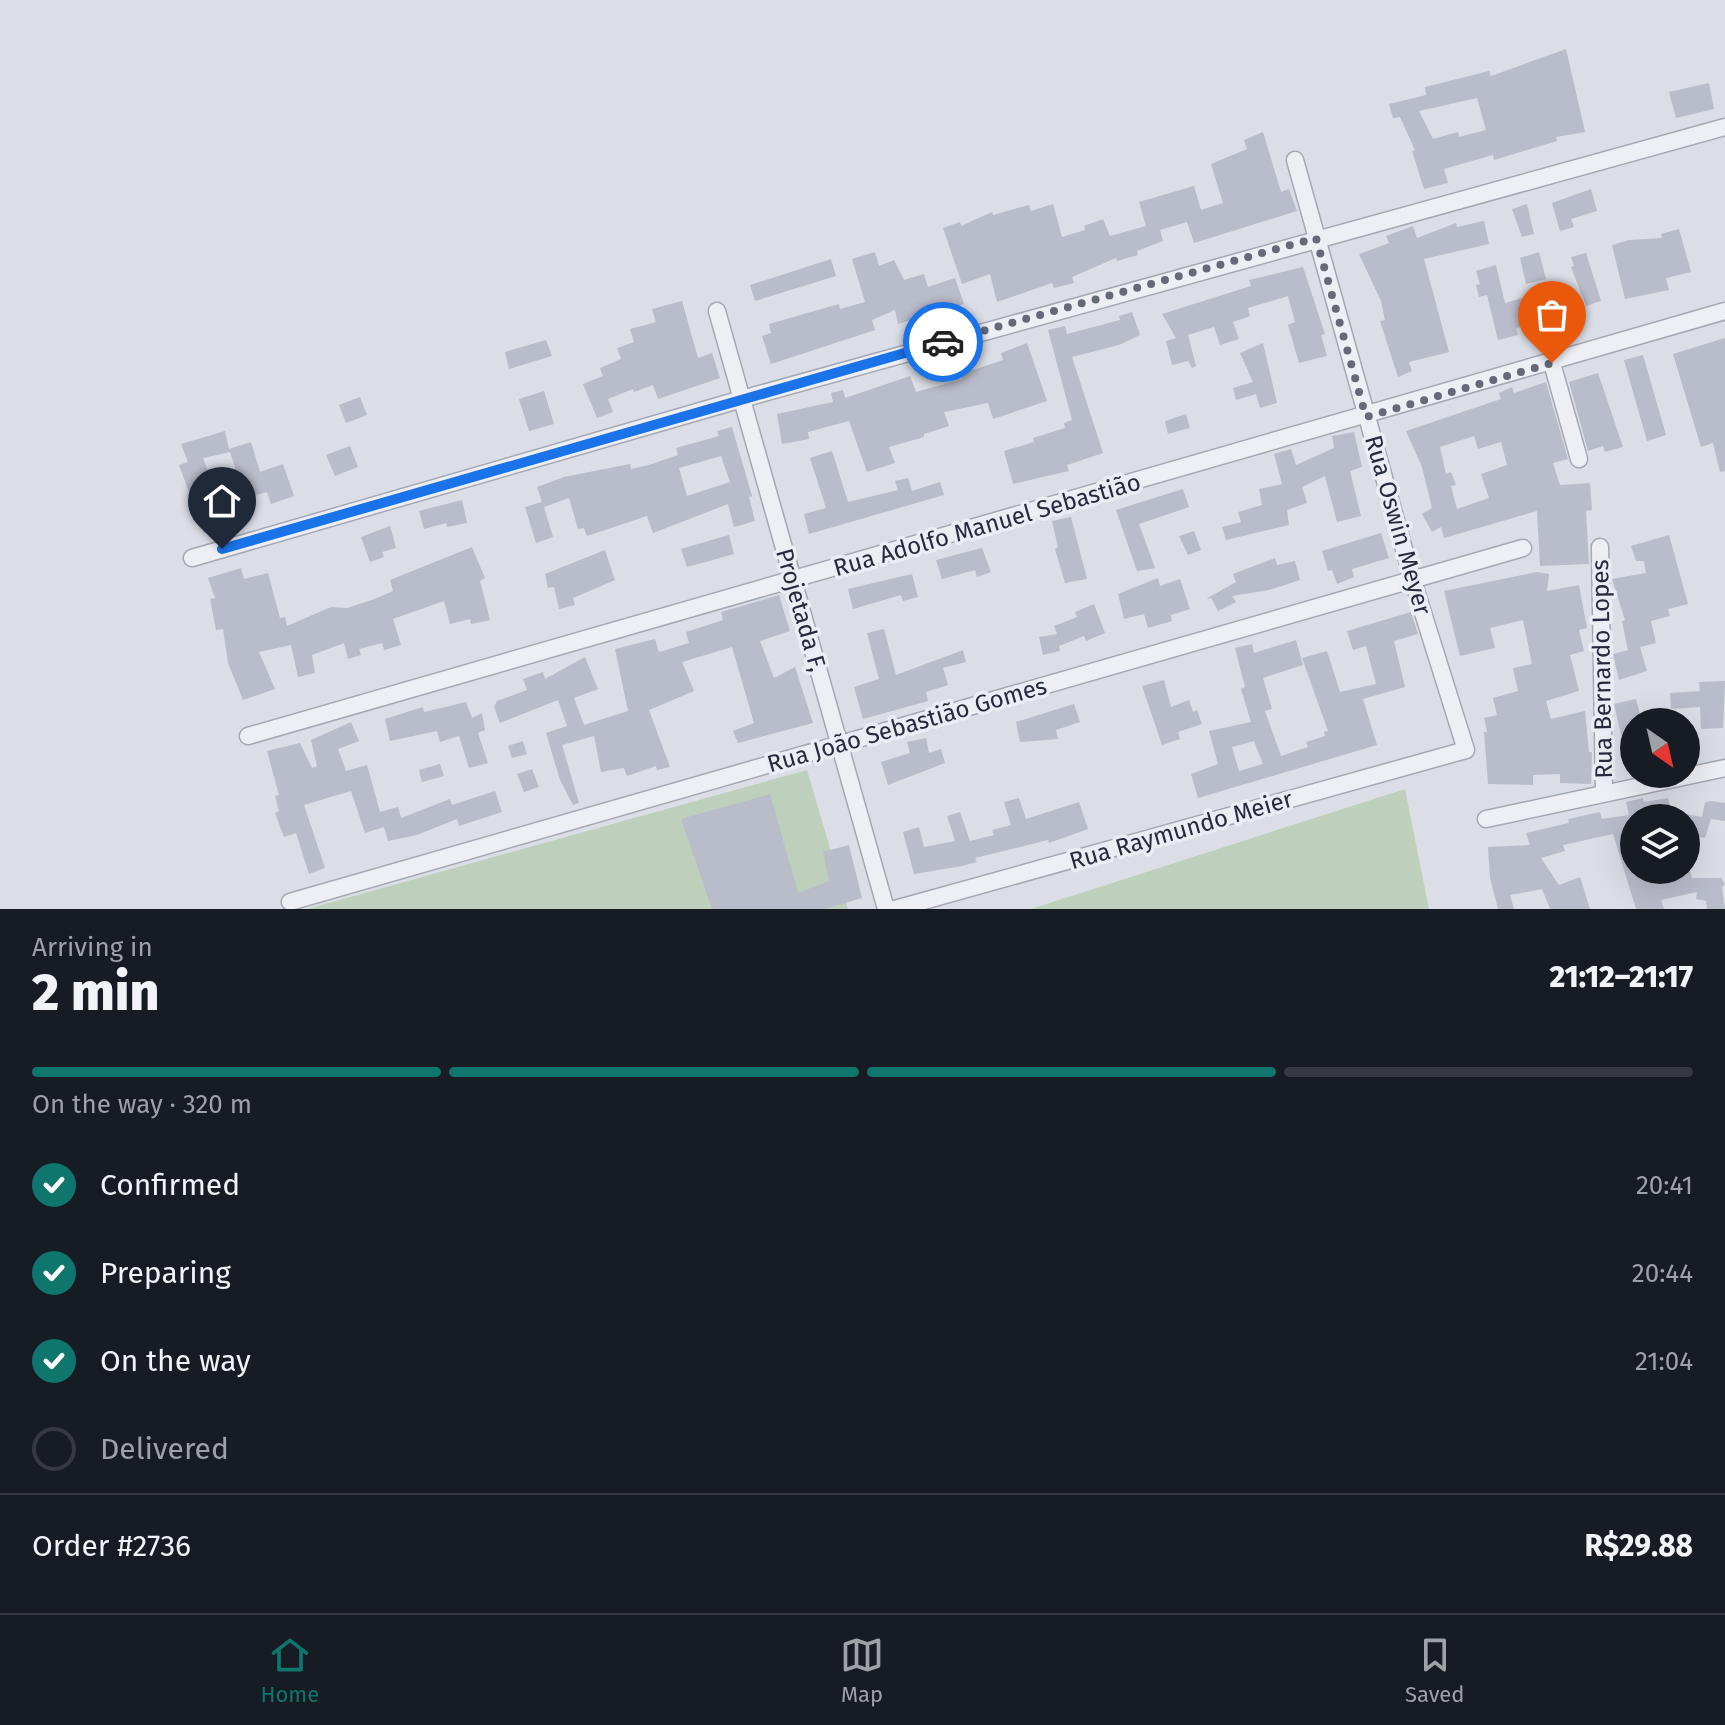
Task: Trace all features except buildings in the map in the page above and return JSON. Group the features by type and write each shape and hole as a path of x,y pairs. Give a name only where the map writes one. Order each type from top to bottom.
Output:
{"street":[{"path":"192,558 742,399 1725,127"},
{"name":"Rua Oswin Meyer","path":"1295,160 1413,581 1466,750"},
{"name":"Projetada F,","path":"717,311 886,909"},
{"name":"Rua Adolfo Manuel Sebastião","path":"248,736 1366,417 1725,311"},
{"path":"1552,363 1579,459"},
{"name":"Rua Bernardo Lopes","path":"1600,547 1604,792"},
{"name":"Rua João Sebastião Gomes","path":"290,902 1523,548"},
{"name":"Rua Raymundo Meier","path":"895,909 1466,750"},
{"path":"1486,819 1725,768"}],"green space":[{"path":"807,770 848,909 307,909"},
{"path":"1405,789 1429,909 1031,909"}],"way so far":[{"path":"943,342 1316,238 1366,417 1552,363"}],"route":[{"path":"222,549 943,342"}]}
